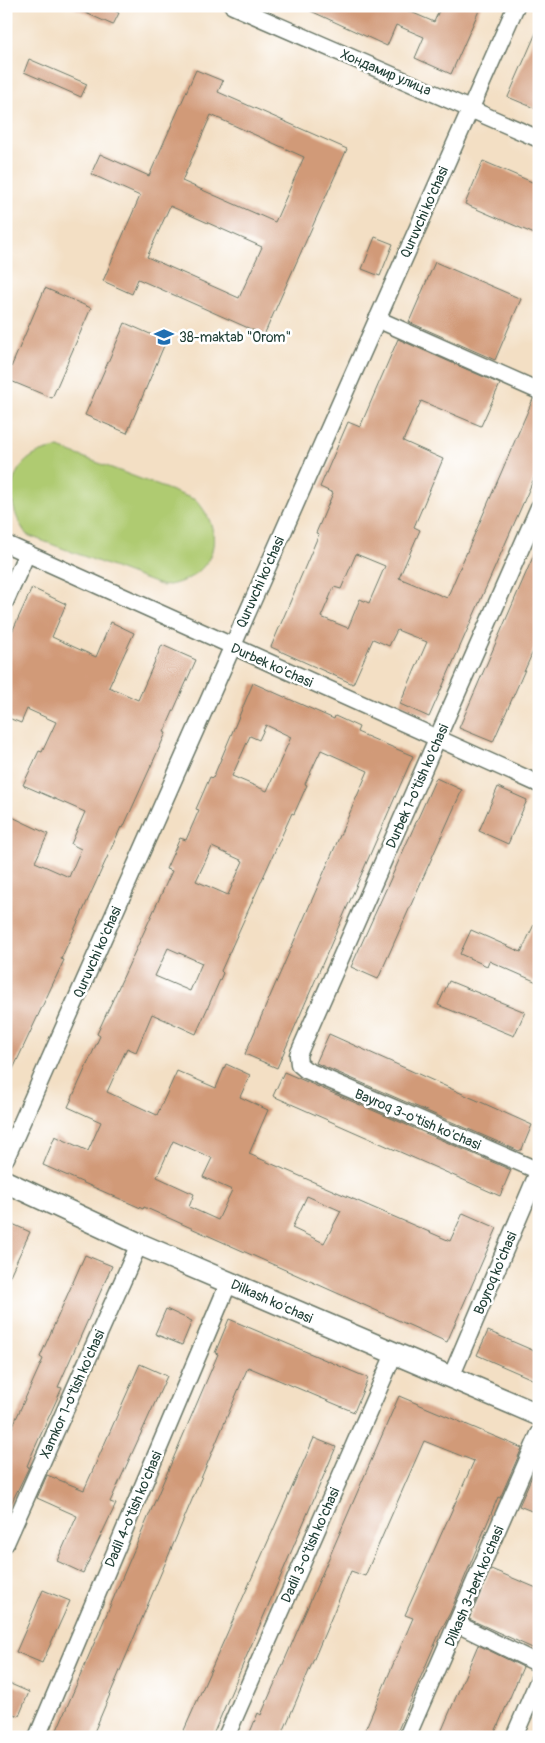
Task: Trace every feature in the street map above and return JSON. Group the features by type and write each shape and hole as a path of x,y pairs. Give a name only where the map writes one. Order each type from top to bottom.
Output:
{"street":[{"name":"Хондамир улица","path":"233,6 539,139"},
{"name":"Quruvchi ko'chasi","path":"6,1158 516,6"},
{"path":"377,319 539,391"},
{"name":"Durbek 1-o'tish ko'chasi","path":"299,1064 298,1055 539,508"},
{"name":"Durbek ko'chasi","path":"6,544 231,647 539,784"},
{"path":"6,600 27,553"},
{"name":"Bayroq 3-o'tish ko'chasi","path":"299,1064 315,1074 539,1170"},
{"name":"Boyroq ko'chasi","path":"451,1377 539,1170"},
{"name":"Dilkash ko'chasi","path":"6,1182 138,1244 539,1415"},
{"name":"Xamkor 1-o'tish ko'chasi","path":"6,1543 138,1244"},
{"name":"Dadil 4-o'tish ko'chasi","path":"37,1737 229,1282"},
{"name":"Dadil 3-o'tish ko'chasi","path":"226,1737 394,1354"},
{"name":"Dilkash 3-berk ko'chasi","path":"407,1737 458,1624 539,1434"},
{"path":"458,1624 539,1664"},
{"path":"514,1737 539,1680"}],"green space":[{"path":"59,448 196,500 206,514 212,528 213,542 211,555 204,566 194,575 180,582 163,586 27,535 19,521 14,506 12,493 14,479 20,468 29,458 42,452"}],"building":[{"path":"70,6 104,6 119,13 113,25"},
{"path":"300,6 397,6 434,22 441,6 481,6 451,74 415,58 424,37 396,25 387,46"},
{"path":"539,26 539,110 508,97"},
{"path":"29,59 87,84 81,97 24,72"},
{"path":"196,70 223,81 218,92 347,149 264,335 138,279 132,294 103,281 140,196 91,174 100,154 149,176","holes":["211,115 304,157 275,222 182,181","170,206 262,247 239,298 147,257"]},
{"path":"483,161 539,185 539,236 465,204"},
{"path":"375,237 393,244 380,276 362,269"},
{"path":"435,262 521,299 495,360 409,322"},
{"path":"45,288 91,308 52,398 6,379"},
{"path":"125,323 166,341 127,433 85,415"},
{"path":"398,339 500,384 481,426 421,401 403,441 443,459 414,527 420,530 399,578 447,598 533,399 539,401 539,467 429,717 400,704 427,642 397,630 389,646 373,639 353,684 271,647 319,534 316,533 333,493 320,487 348,422 360,427","holes":["356,554 385,566 369,603 360,599 348,628 321,617 334,587 341,589"]},
{"path":"539,543 539,638 493,742 459,728"},
{"path":"32,588 66,604 52,637 96,657 111,622 134,633 109,687 138,700 162,645 196,660 164,732 166,733 123,828 121,827 61,959 64,960 6,1084 6,814 48,834 35,862 69,877 81,849 71,844 85,812 23,785 39,751 42,752 56,722 27,709 21,723 6,717 6,645"},
{"path":"253,683 334,719 335,716 359,727 357,732 413,756 277,1068 245,1054 368,771 321,750 305,784 307,785 294,814 292,813 221,971 223,973 196,1034 152,1014 136,1052 127,1048 107,1092 157,1115 177,1071 216,1088 226,1064 250,1075 240,1097 268,1110 249,1154 450,1241 463,1213 497,1228 447,1342 144,1207 143,1209 43,1165 55,1136 88,1151 101,1122 68,1107 100,1036 97,1034 172,871 166,869 180,838 186,840 199,810 196,809 210,777 213,778","holes":["266,725 291,737 267,791 232,776 250,736 259,740","212,847 243,861 228,895 196,881","168,948 202,963 190,991 155,976","173,1141 212,1158 203,1177 232,1190 218,1220 189,1207 194,1194 157,1177","307,1196 341,1211 324,1243 292,1228"]},
{"path":"436,778 462,790 378,979 351,967"},
{"path":"498,787 527,800 508,844 479,831"},
{"path":"539,914 539,983 489,961 487,966 460,954 471,930 521,952"},
{"path":"449,981 525,1012 514,1036 438,1005"},
{"path":"329,1034 532,1125 522,1149 519,1151 316,1063"},
{"path":"284,1072 511,1170 500,1196 273,1096"},
{"path":"6,1221 30,1232 6,1284"},
{"path":"85,1255 112,1266 58,1387 62,1388 32,1454 27,1466 29,1467 6,1514 6,1441 43,1359 40,1357"},
{"path":"166,1309 192,1321 182,1345 155,1334"},
{"path":"229,1319 368,1378 354,1412 248,1367 92,1737 54,1737 218,1354 215,1353"},
{"path":"488,1331 539,1353 539,1382 477,1355"},
{"path":"140,1364 167,1376 110,1502 116,1504 83,1573 57,1561 77,1516 37,1498 47,1475 84,1490"},
{"path":"399,1396 522,1448 500,1498 498,1497 450,1613 395,1737 362,1737 413,1618 405,1615 474,1461 424,1441 365,1576 351,1571 281,1737 248,1737 258,1713 261,1715"},
{"path":"314,1438 336,1447 212,1737 181,1737"},
{"path":"539,1460 539,1514 519,1506"},
{"path":"491,1569 539,1589 539,1651 469,1619"},
{"path":"43,1590 70,1601 42,1663 16,1652"},
{"path":"478,1645 523,1667 493,1737 439,1737"},
{"path":"6,1682 29,1692 19,1716 6,1711"}],"place":[{"name":"38-maktab \"Orom\"","path":"164,337"}]}
